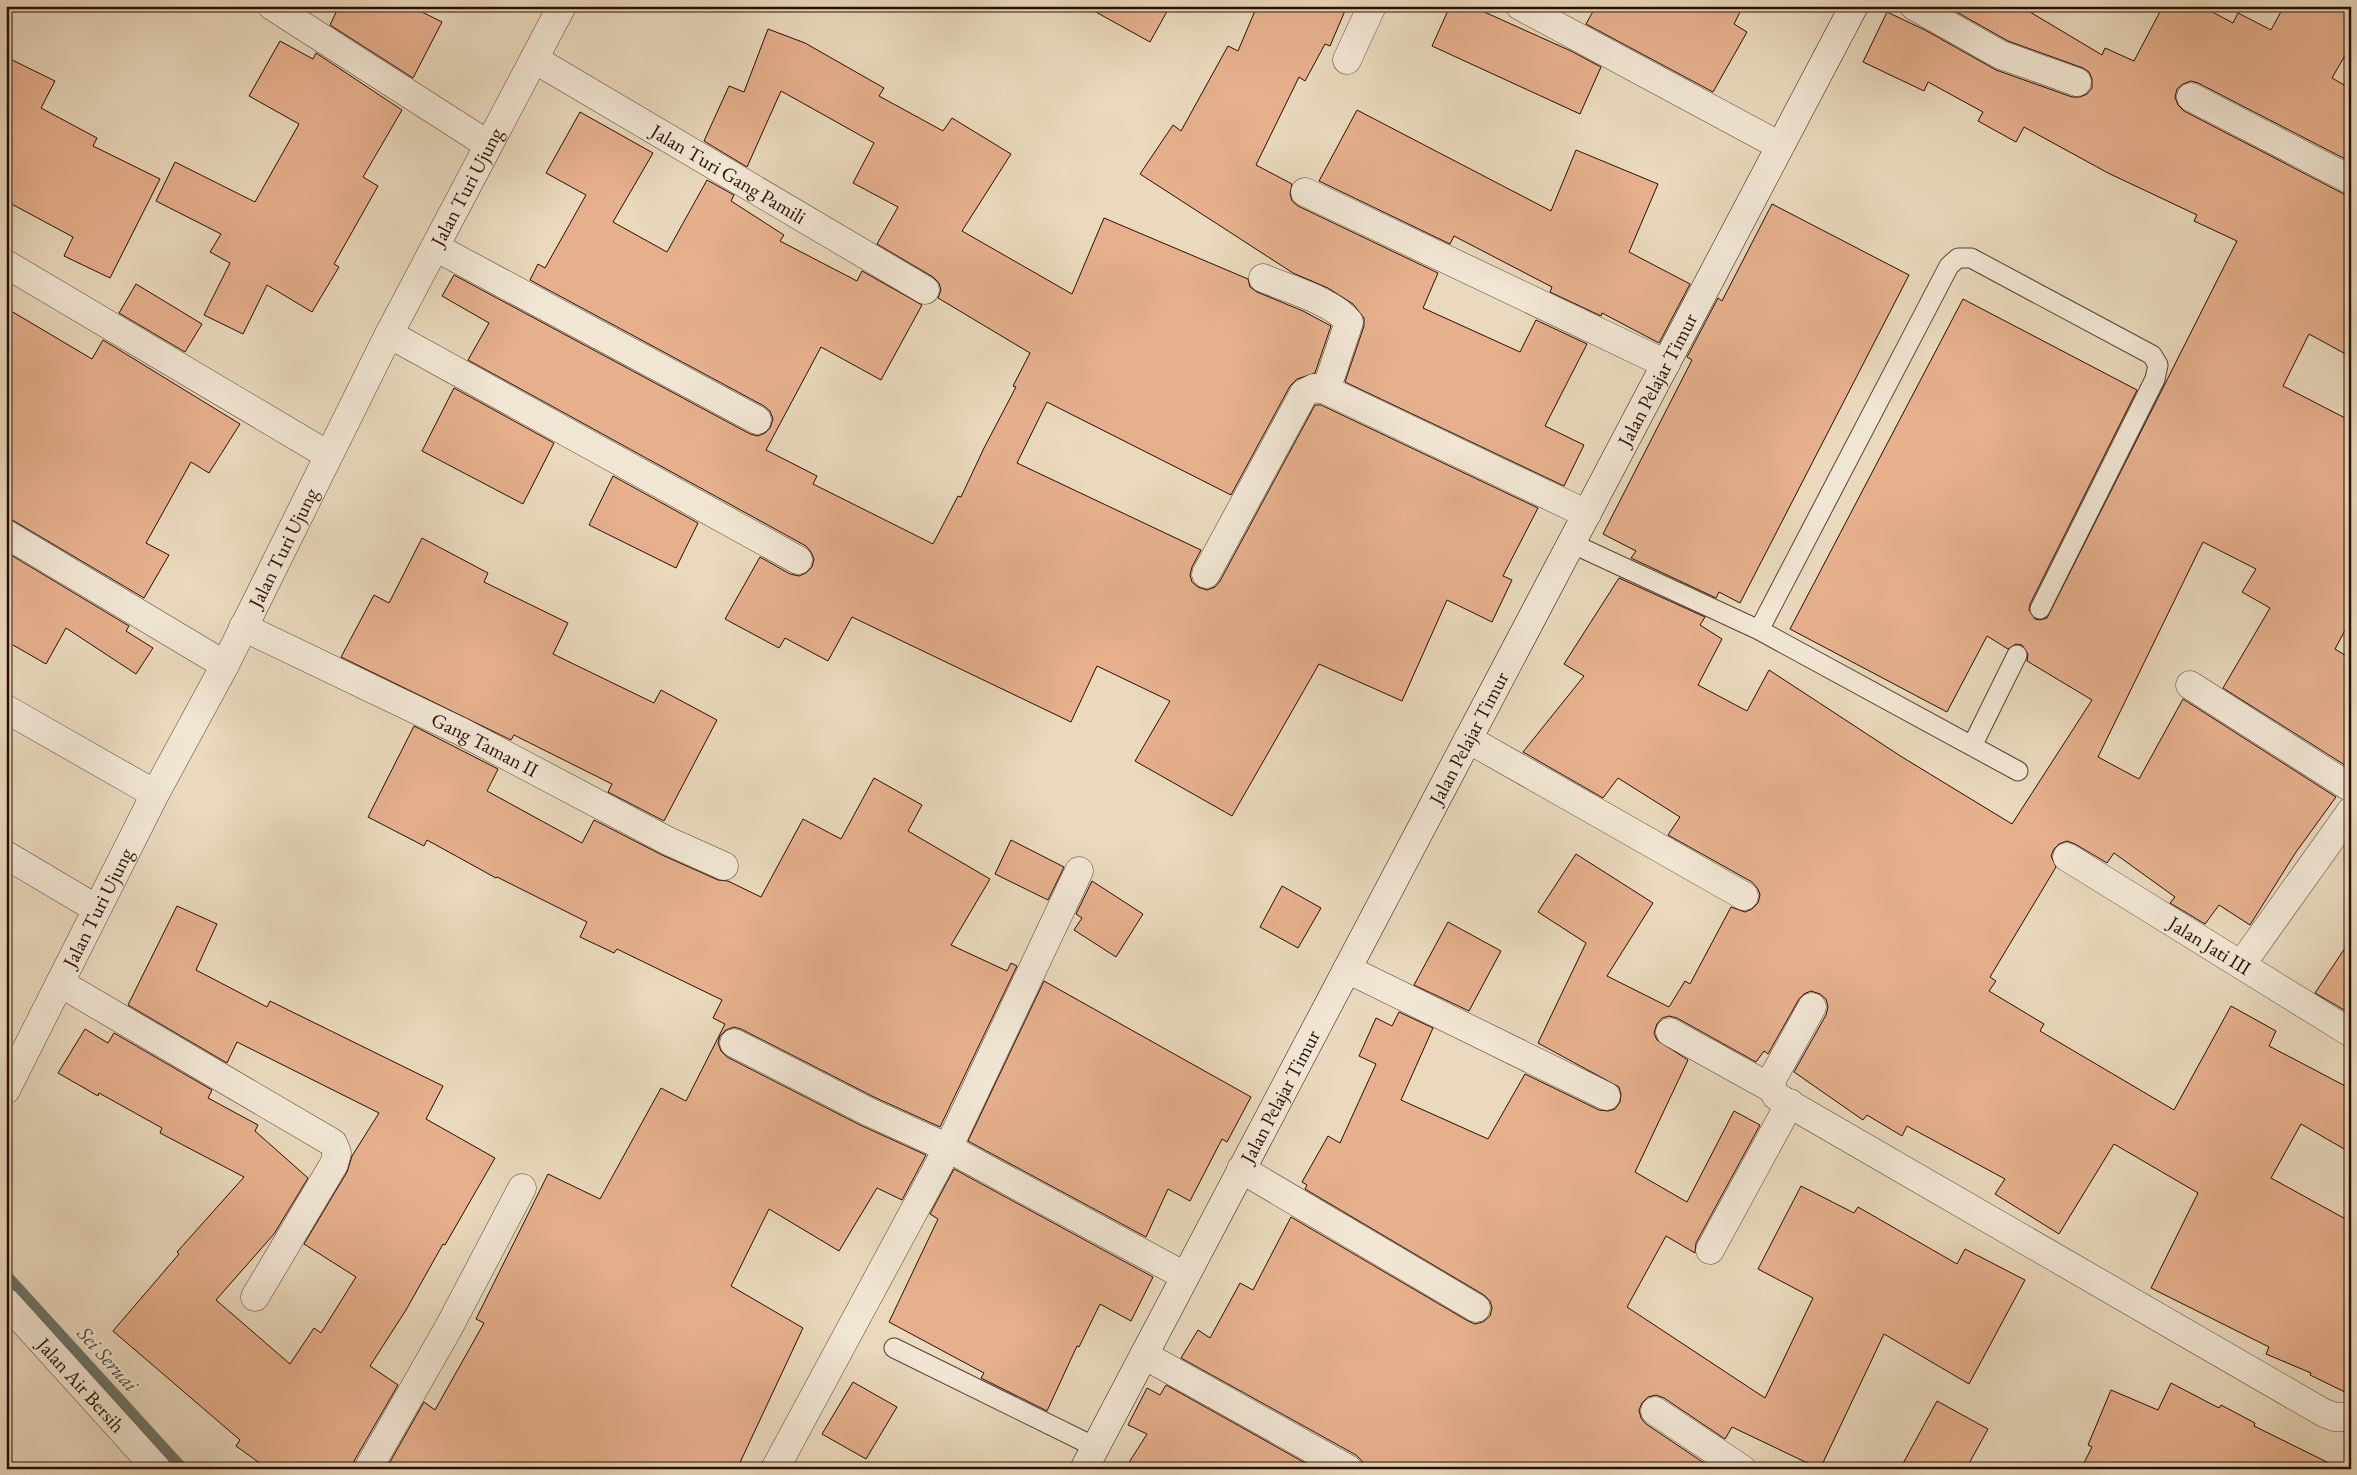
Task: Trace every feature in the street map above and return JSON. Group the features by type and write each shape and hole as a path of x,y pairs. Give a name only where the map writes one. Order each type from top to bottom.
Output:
{"street":[{"path":"272,6 488,144"},
{"name":"Jalan Turi Ujung","path":"6,1090 156,794 225,665 389,334 562,6"},
{"path":"1347,60 1372,6"},
{"path":"1520,6 1780,146"},
{"name":"Jalan Pelajar Timur","path":"1089,1458 1854,6"},
{"path":"1914,6 2001,55 2077,82"},
{"name":"Jalan Turi Gang Pamili","path":"534,59 925,290"},
{"path":"2191,97 2351,180"},
{"path":"1306,192 1666,364"},
{"path":"435,247 757,420"},
{"path":"6,264 328,455"},
{"path":"1263,278 1335,309 1342,313 1349,322 1326,390"},
{"path":"389,334 798,560"},
{"path":"1206,574 1304,393 1314,388 1326,390 1587,514"},
{"path":"6,534 225,665"},
{"name":"Gang Taman II","path":"243,627 462,732 668,840 724,866"},
{"path":"2190,685 2351,788"},
{"path":"6,709 156,794"},
{"path":"1468,739 1744,896"},
{"path":"2241,965 2351,811"},
{"path":"6,855 97,910"},
{"name":"Jalan Jati III","path":"2067,857 2351,1033"},
{"path":"775,1469 948,1148 1078,871"},
{"path":"1347,969 1606,1096"},
{"path":"60,983 332,1143 337,1153 334,1164 255,1298"},
{"path":"1780,1096 1772,1080 1812,1007"},
{"path":"1670,1032 2324,1412 2335,1417 2351,1417"},
{"path":"734,1043 867,1111 948,1148 1185,1276"},
{"path":"1710,1250 1780,1096"},
{"path":"1242,1169 1476,1308"},
{"path":"368,1469 449,1327 522,1188"},
{"name":"Jalan Air Bersih","path":"6,1302 157,1469"},
{"path":"1144,1355 1348,1469"},
{"path":"1655,1411 1742,1469"}],"lane":[{"path":"1759,630 1949,266 1958,258 1971,258 1988,267 2152,355 2158,364 2155,379 2040,609"},
{"path":"1571,543 1759,630 2018,771"},
{"path":"1972,746 2017,655"},
{"path":"894,1348 1089,1458"}],"building":[{"path":"339,6 410,6 442,22 413,78 330,25"},
{"path":"1085,6 1170,6 1150,42"},
{"path":"1257,6 1347,6 1330,46 1325,44 1305,81 1299,77 1256,165 1292,184 1290,194 1292,201 1298,206 1438,273 1423,308 1520,352 1536,320 1587,344 1545,426 1584,445 1564,486 1345,382 1364,326 1364,318 1353,304 1328,288 1293,273 1140,174 1173,125 1181,131 1228,46 1238,51"},
{"path":"1450,6 1471,6 1571,51 1601,67 1580,114 1432,46"},
{"path":"1596,6 1743,6 1734,24 1747,32 1713,92 1586,24"},
{"path":"1946,6 2020,6 2102,55 2105,48 2134,61 2163,6 2201,6 2233,23 2238,13 2271,30 2284,6 2351,6 2351,45 2332,78 2351,89 2351,162 2198,83 2191,81 2183,84 2177,89 2175,97 2178,105 2184,111 2344,194 2351,195 2351,357 2309,334 2283,386 2351,421 2351,619 2335,649 2351,659 2351,769 2223,688 2270,608 2242,592 2256,569 2203,542 2098,757 2139,779 2183,699 2336,797 2296,852 2250,925 2219,905 2205,924 2170,903 2175,897 2114,853 2107,863 2075,844 2067,841 2059,844 2051,856 2056,867 1990,977 1996,981 1989,991 2044,1024 2040,1031 2174,1110 2231,1006 2276,1031 2269,1046 2351,1089 2351,1153 2301,1124 2271,1178 2351,1222 2351,1395 2310,1375 2311,1373 2266,1354 2269,1347 2151,1288 2198,1193 2114,1144 2059,1234 1995,1194 2005,1179 1907,1126 1902,1136 1867,1115 1863,1120 1794,1072 1826,1015 1828,1007 1826,999 1820,994 1811,991 1799,999 1768,1054 1764,1051 1756,1062 1677,1018 1669,1016 1662,1018 1657,1024 1654,1033 1657,1040 1688,1060 1635,1172 1687,1202 1734,1111 1760,1125 1696,1243 1695,1253 1666,1236 1627,1307 1765,1398 1813,1298 1758,1269 1801,1186 1854,1213 1858,1207 1957,1264 1965,1249 2025,1280 1969,1384 1884,1334 1820,1469 1732,1427 1725,1439 1664,1398 1656,1395 1648,1397 1642,1403 1639,1410 1641,1418 1646,1424 1707,1465 1704,1469 1364,1469 1362,1461 1356,1455 1181,1358 1198,1330 1210,1338 1240,1283 1253,1290 1291,1217 1468,1321 1475,1324 1483,1322 1490,1316 1492,1308 1490,1301 1484,1295 1305,1189 1307,1185 1302,1182 1328,1136 1340,1143 1376,1064 1359,1056 1376,1018 1392,1026 1399,1012 1433,1028 1401,1100 1488,1139 1525,1074 1599,1110 1608,1111 1615,1109 1620,1102 1621,1094 1619,1087 1538,1043 1586,943 1538,912 1576,854 1653,903 1607,976 1669,1007 1685,981 1690,984 1731,907 1745,912 1752,909 1758,903 1760,895 1752,882 1668,835 1680,817 1618,778 1603,798 1523,752 1584,676 1564,664 1619,578 1705,617 1700,625 1722,639 1698,685 1747,711 1769,670 1902,757 2012,824 2092,700 2027,661 2028,654 2022,645 2016,644 2008,649 1987,636 1947,712 1790,629 1963,299 2137,390 2030,604 2029,610 2035,619 2047,618 2237,241 2194,221 2197,215 2108,173 2024,127 2016,142 1978,121 1983,112 1928,82 1924,91 1863,62 1887,12 1925,30 1996,70 2072,97 2080,97 2087,94 2092,88 2092,79 2089,72 2083,68 2008,41"},
{"path":"768,29 805,43 884,88 879,96 943,131 952,118 1011,154 962,231 1072,294 1104,218 1248,279 1250,287 1257,292 1303,311 1331,326 1315,373 1297,379 1290,386 1231,495 1047,402 1017,463 1201,550 1190,575 1192,582 1198,587 1207,590 1215,587 1220,581 1315,405 1321,405 1538,508 1503,576 1512,580 1492,622 1447,600 1402,701 1319,664 1232,816 1135,761 1170,701 1097,666 1071,722 852,617 828,661 785,638 779,648 725,619 760,557 790,574 799,576 806,573 812,567 814,559 806,546 468,360 489,323 442,296 454,275 750,434 758,436 770,428 773,419 770,411 764,406 530,280 538,264 545,268 586,195 546,173 580,112 653,153 613,222 667,252 707,180 734,195 731,201 784,235 780,241 857,281 862,271 922,305 881,380 821,347 766,450 817,476 813,484 933,544 958,496 961,497 1016,387 1013,386 1030,353 938,298 941,290 939,283 933,277 877,244 898,207 853,183 874,143 781,91 747,167 704,141 729,86 744,92"},
{"path":"280,41 313,59 316,53 402,110 363,177 378,186 334,264 339,267 312,312 267,285 243,334 204,315 230,263 210,252 221,234 156,201 175,162 255,202 299,124 249,96"},
{"path":"6,57 55,81 41,108 97,138 93,146 160,179 110,278 64,256 73,237 6,201"},
{"path":"1357,110 1551,211 1576,150 1658,184 1629,252 1690,284 1659,343 1602,313 1601,316 1550,292 1552,287 1454,236 1450,244 1319,181"},
{"path":"1772,204 1909,275 1740,603 1719,592 1716,598 1631,558 1636,551 1603,534 1692,360 1687,357 1718,298 1722,301"},
{"path":"136,284 202,324 185,352 119,313"},
{"path":"6,308 92,359 103,340 240,424 209,473 191,462 146,543 169,555 144,598 6,518"},
{"path":"454,388 554,443 523,504 422,451"},
{"path":"613,476 698,523 676,568 589,525"},
{"path":"422,538 488,573 484,582 568,623 553,654 654,703 661,690 717,720 664,821 608,792 612,784 514,735 511,740 341,657 374,595 389,603"},
{"path":"6,552 129,626 126,631 153,648 136,674 66,628 46,664 6,641"},
{"path":"414,726 498,769 487,791 582,843 594,820 662,855 718,880 728,881 761,897 803,819 841,839 874,778 922,805 908,831 990,879 951,945 1007,971 1011,963 1017,966 940,1127 874,1097 741,1029 734,1027 726,1030 720,1036 718,1043 721,1051 727,1057 860,1125 926,1155 902,1200 877,1188 839,1251 769,1209 731,1286 803,1328 737,1469 386,1469 424,1402 435,1410 484,1323 476,1319 548,1174 600,1199 661,1088 686,1101 725,1024 713,1018 722,1000 617,949 614,953 580,937 587,922 496,878 427,840 424,846 368,817"},
{"path":"1011,840 1064,867 1048,900 995,874"},
{"path":"1092,881 1143,914 1116,957 1074,930 1082,918 1076,914"},
{"path":"1282,886 1321,908 1298,948 1260,927"},
{"path":"177,906 217,924 196,970 267,1007 270,1001 443,1086 426,1119 495,1158 406,1310 370,1366 398,1385 354,1461 352,1469 268,1469 236,1446 240,1440 113,1331 179,1254 177,1252 244,1177 160,1133 162,1128 99,1093 98,1096 58,1073 85,1029 108,1043 114,1033 212,1090 208,1098 258,1125 255,1131 308,1178 274,1234 216,1300 290,1364 314,1328 321,1333 356,1277 304,1244 347,1172 352,1156 379,1113 237,1042 227,1063 128,1005"},
{"path":"1448,922 1501,951 1469,1011 1414,985"},
{"path":"2351,939 2351,1014 2315,993"},
{"path":"1044,981 1251,1097 1227,1142 1222,1139 1190,1201 1168,1189 1146,1237 968,1141"},
{"path":"954,1169 1153,1277 1131,1321 1100,1304 1079,1347 1077,1346 1047,1411 981,1378 984,1373 889,1322 938,1219 930,1214"},
{"path":"853,1382 897,1407 866,1459 822,1434"},
{"path":"2171,1383 2219,1408 2221,1405 2255,1423 2254,1426 2341,1469 2081,1469 2092,1447 2088,1445 2111,1390 2158,1410"},
{"path":"1166,1385 1316,1469 1125,1469 1147,1434 1128,1425 1147,1388 1160,1395"},
{"path":"1937,1401 1988,1429 1966,1469 1900,1469"}],"waterway":[{"name":"Sei Seruai","path":"6,1275 183,1469"}]}
